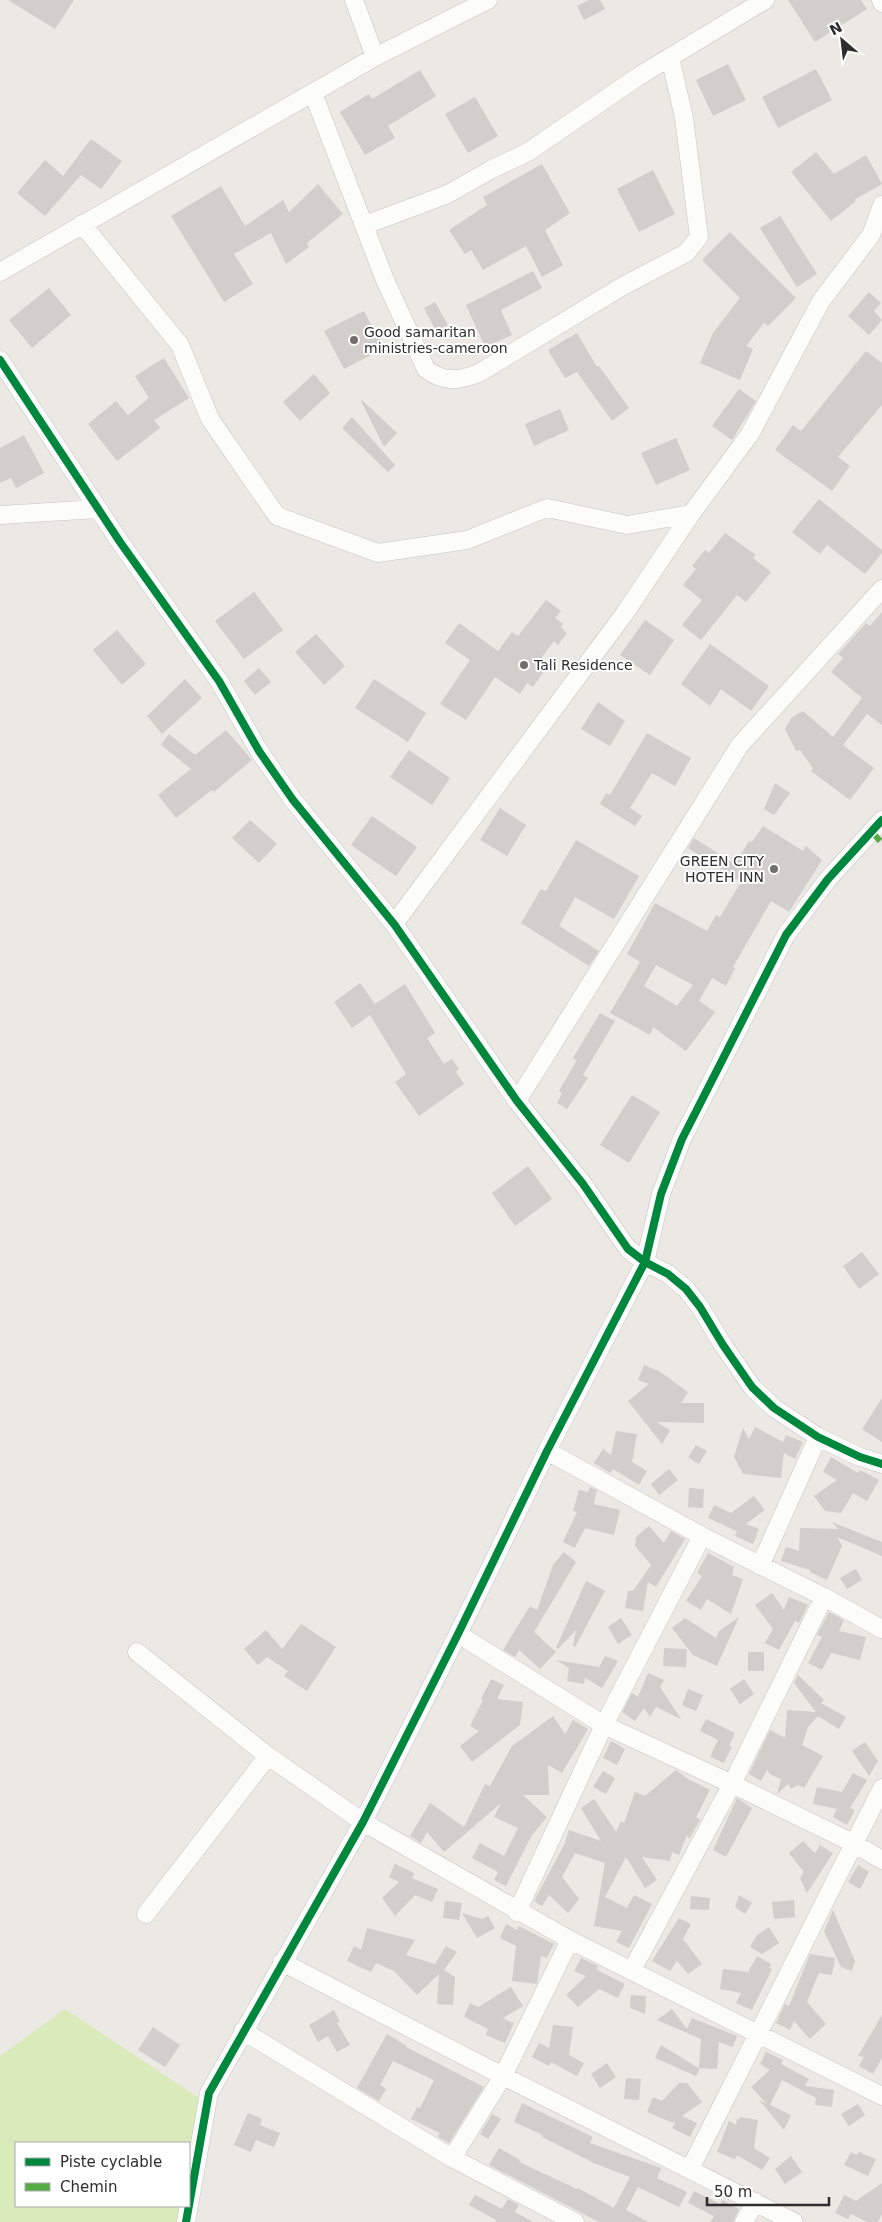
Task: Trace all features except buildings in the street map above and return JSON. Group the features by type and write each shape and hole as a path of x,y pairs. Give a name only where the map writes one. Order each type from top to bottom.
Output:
{"street":[{"path":"354,0 375,57"},
{"path":"0,272 375,57 488,0"},
{"path":"365,225 448,194 492,168 528,152 670,57 765,0"},
{"path":"312,93 385,280 426,369 434,376 446,380 460,380 479,372 623,286 686,253 694,246 699,237 684,118 670,57"},
{"path":"394,924 625,613 691,514 750,434 821,301 870,234 882,205"},
{"path":"82,224 180,344 210,419 277,516 378,553 467,540 547,508 626,525 691,514"},
{"path":"0,360 98,509 218,681 259,750 293,800 394,924 516,1101 583,1184 628,1249 645,1262 668,1274 686,1289 752,1386 774,1408 818,1437 860,1457 882,1464"},
{"path":"0,516 98,509"},
{"path":"516,1101 740,745 882,589"},
{"path":"190,2199 208,2093 363,1822 458,1634 547,1451 645,1262 661,1194 682,1139 786,935 828,879 882,820"},
{"path":"760,1566 818,1437"},
{"path":"547,1451 702,1536 824,1597 882,1629"},
{"path":"517,1912 604,1725 702,1536"},
{"path":"632,1970 732,1784 824,1597"},
{"path":"458,1634 604,1725 732,1784 853,1843 882,1860"},
{"path":"137,1652 268,1756 363,1822 517,1912 570,1940 882,2096"},
{"path":"146,1914 268,1756"},
{"path":"690,2169 882,1788"},
{"path":"452,2158 503,2076 570,1940"},
{"path":"282,1962 503,2076 794,2222"},
{"path":"243,2031 452,2158 574,2222"},
{"path":"744,2222 755,2202"},
{"path":"186,2222 189,2207"}],"green space":[{"path":"65,2009 208,2104 190,2188 190,2142 15,2142 15,2207 186,2207 182,2222 0,2222 0,2056"}],"marked path":[{"path":"872,832 882,843"}],"cycle path":[{"path":"0,360 120,542 219,681 259,751 293,800 394,924 517,1101 583,1184 628,1249 645,1262 668,1274 686,1289 700,1307 752,1387 774,1408 818,1437 860,1457 882,1464"},
{"path":"190,2200 209,2093 363,1822 458,1634 547,1451 645,1262 661,1194 682,1139 786,935 828,879 882,820"},
{"path":"186,2222 189,2207"}],"place":[{"name":"Good samaritan ministries-cameroon","path":"354,340"},
{"name":"Tali Residence","path":"524,665"},
{"name":"GREEN CITY HOTEH INN","path":"774,869"}]}
